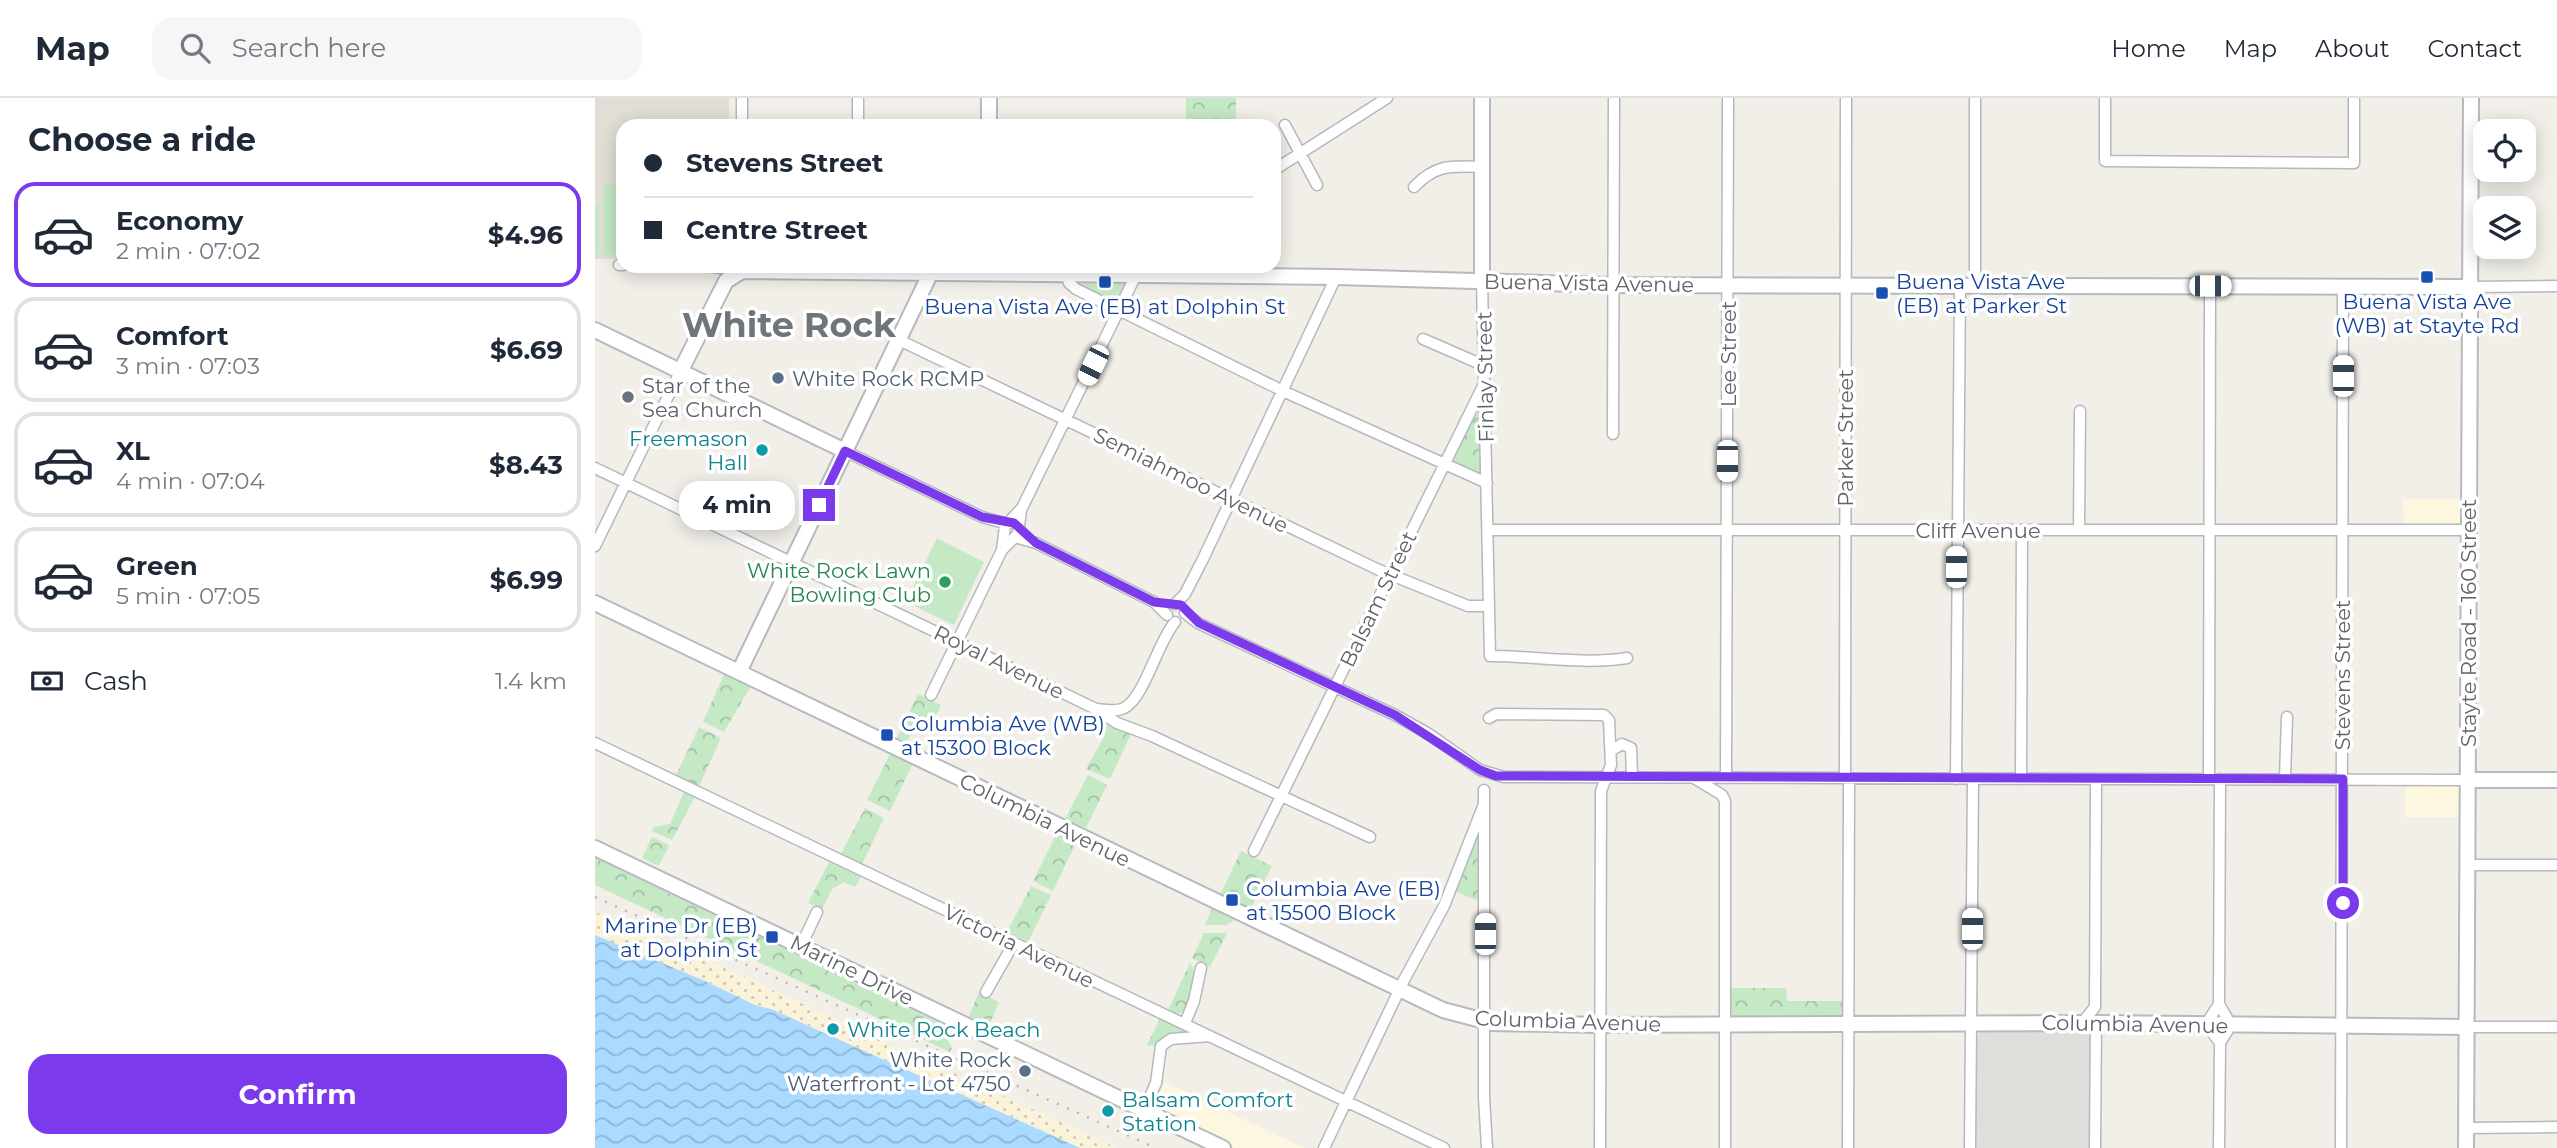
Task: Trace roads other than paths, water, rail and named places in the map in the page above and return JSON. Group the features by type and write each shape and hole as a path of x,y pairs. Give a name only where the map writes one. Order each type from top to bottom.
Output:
{"street":[{"path":"742,98 742,119"},
{"path":"858,98 858,119"},
{"path":"989,98 989,119"},
{"path":"1281,165 1387,98"},
{"name":"Finlay Street","path":"1482,98 1482,281 1490,656 1575,660 1627,658"},
{"path":"1613,434 1614,98"},
{"name":"Lee Street","path":"1726,778 1728,98"},
{"name":"Parker Street","path":"1846,98 1848,1148"},
{"path":"1956,779 1957,530 1975,98"},
{"path":"2105,98 2105,161 2354,163 2354,98"},
{"name":"Stayte Road - 160 Street","path":"2466,1148 2471,98"},
{"path":"1285,125 1317,185"},
{"path":"1414,187 1429,172 1441,167 1481,167"},
{"path":"595,546 726,281 736,273"},
{"path":"739,672 931,273"},
{"name":"Buena Vista Avenue","path":"1048,273 1196,273"},
{"name":"Buena Vista Avenue","path":"1278,273 1336,278 1613,285 2470,286"},
{"path":"1067,274 1069,283 1076,289 1285,392 1487,483"},
{"path":"931,695 1136,275"},
{"path":"1137,730 1130,717 1132,703 1285,392 1336,278"},
{"name":"Stevens Street","path":"2341,1148 2343,285"},
{"path":"2210,286 2208,530 2219,1004 2231,1025 2220,1043 2219,1148"},
{"path":"2470,286 2557,286"},
{"path":"595,330 1176,613 1413,725 1488,774 1504,777 1847,779 2557,780"},
{"path":"1423,339 1485,366"},
{"name":"Semiahmoo Avenue","path":"899,340 1389,575 1468,606 1487,606"},
{"name":"Balsam Street","path":"1254,852 1484,384"},
{"path":"2079,530 2080,411"},
{"name":"Royal Avenue","path":"595,468 1096,709 1117,723 1282,794 1370,837"},
{"name":"Cliff Avenue","path":"1488,530 2468,530"},
{"path":"2021,779 2022,530"},
{"name":"Columbia Avenue","path":"595,603 1399,990 1443,1010 1485,1022 1725,1026 2095,1023 2467,1027"},
{"path":"1096,709 1117,710 1132,703"},
{"path":"1489,718 1496,714 1604,715 1609,720 1612,750 1608,777 1601,791 1600,1148"},
{"path":"2285,779 2287,717"},
{"name":"Victoria Avenue","path":"595,743 1444,1148"},
{"path":"1612,750 1622,744 1629,746 1632,776"},
{"path":"1694,778 1722,795 1725,803 1725,1148"},
{"path":"1971,1148 1973,779"},
{"path":"2095,1148 2096,779"},
{"path":"1484,790 1487,1148"},
{"path":"1324,1148 1399,990 1444,906 1484,804"},
{"name":"Marine Drive","path":"595,848 1223,1148"},
{"path":"2467,865 2557,865"},
{"path":"801,946 817,912"},
{"path":"986,992 1014,943"},
{"path":"1185,1023 1194,1001 1201,968"},
{"path":"2219,1004 2206,1024 2220,1043"},
{"path":"2095,1007 2089,1018 2095,1023"},
{"path":"2467,1027 2557,1027"},
{"path":"1144,1110 1156,1083 1161,1046 1171,1039 1210,1036"},
{"path":"2466,1128 2557,1127"}],"water":[{"path":"595,935 757,1006 771,1009 1080,1148 595,1148"}],"railway":[{"path":"595,897 1156,1148"}],"place":[{"name":"Buena Vista Ave (WB) at Stayte Rd","path":"2427,277"},
{"name":"Buena Vista Ave (EB) at Dolphin St","path":"1105,282"},
{"name":"Buena Vista Ave (EB) at Parker St","path":"1882,293"},
{"name":"White Rock RCMP","path":"778,378"},
{"name":"Star of the Sea Church","path":"628,397"},
{"name":"Freemason Hall","path":"762,450"},
{"name":"White Rock Lawn Bowling Club","path":"945,582"},
{"name":"Columbia Ave (WB) at 15300 Block","path":"887,735"},
{"name":"Columbia Ave (EB) at 15500 Block","path":"1232,900"},
{"name":"Marine Dr (EB) at Dolphin St","path":"772,937"},
{"name":"White Rock Beach","path":"833,1029"},
{"name":"White Rock Waterfront - Lot 4750","path":"1025,1071"},
{"name":"Balsam Comfort Station","path":"1108,1111"}],"district":[{"name":"White Rock","path":"789,324"}]}
